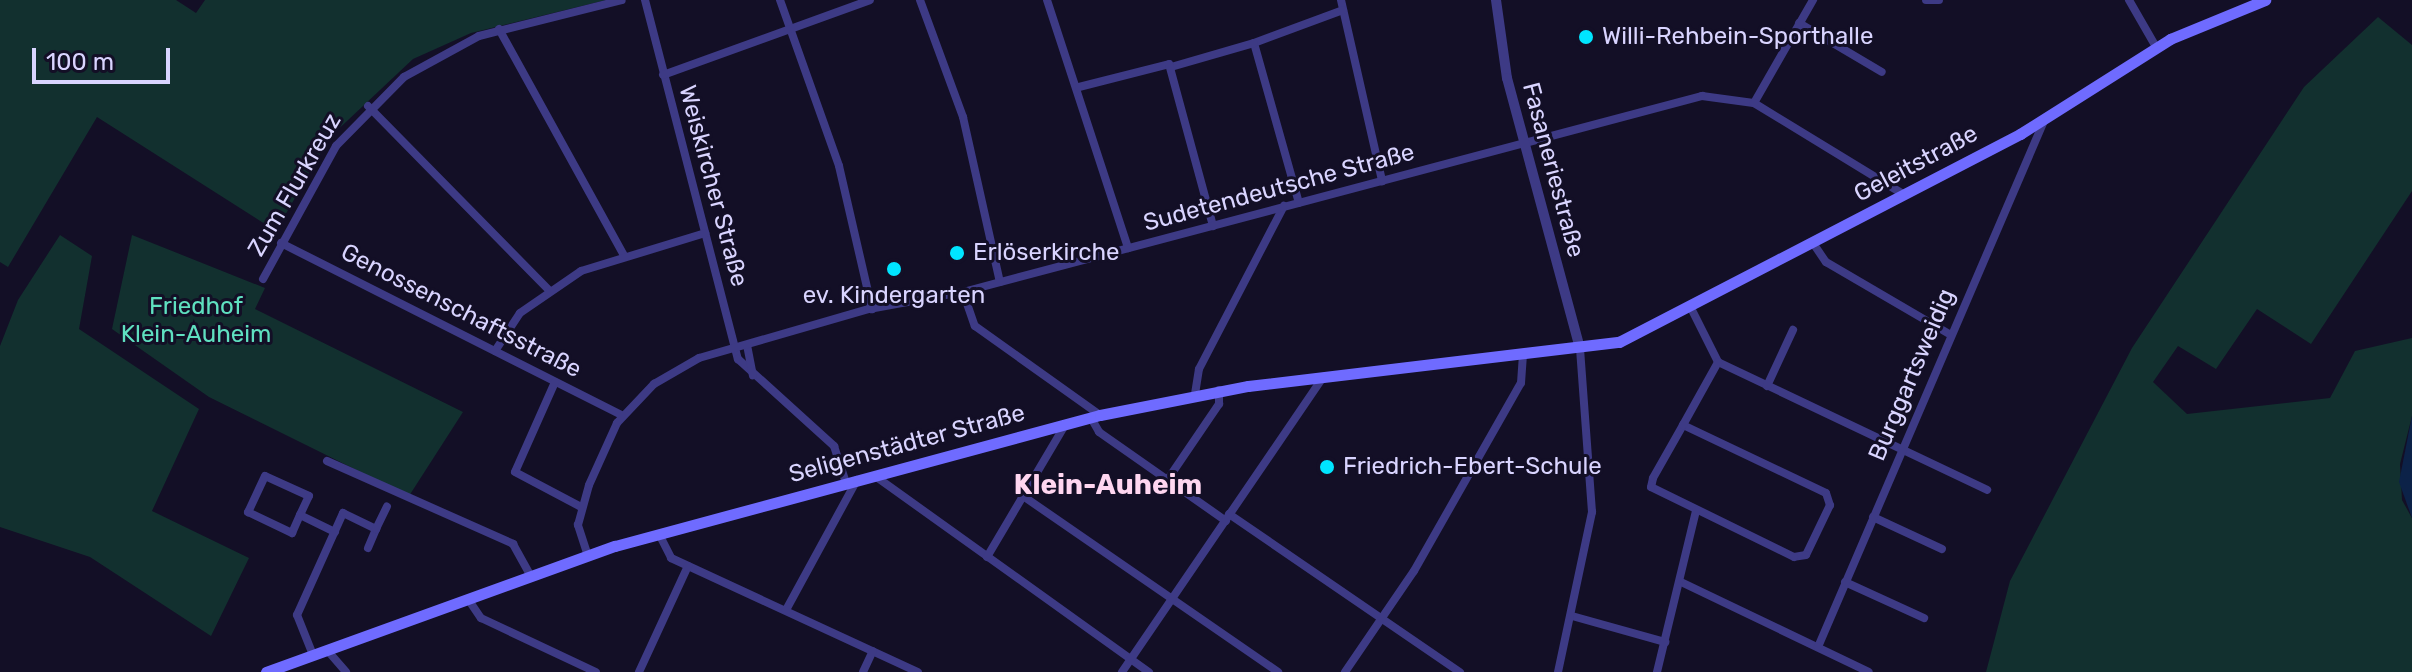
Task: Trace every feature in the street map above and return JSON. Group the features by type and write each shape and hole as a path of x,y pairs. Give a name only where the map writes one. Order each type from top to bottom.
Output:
{"main road":[{"name":"Geleitstraße","path":"1580,349 1626,340 1691,308 2044,121 2156,47 2265,0"},
{"name":"Seligenstädter Straße","path":"266,672 588,556 659,534 1095,416 1219,390 1580,349"}],"street":[{"name":"Zum Flurkreuz","path":"263,279 281,243 368,106 440,54 499,29 622,0"},
{"name":"Weiskircher Straße","path":"645,0 735,348 754,376 834,446 852,482"},
{"path":"780,0 839,166 872,309"},
{"path":"663,75 792,31 870,0"},
{"path":"920,0 963,117 1000,282"},
{"path":"1047,0 1079,87 1128,248"},
{"name":"Fasaneriestraße","path":"1496,0 1501,52 1580,349"},
{"path":"1754,103 1813,0"},
{"path":"1926,0 1939,0"},
{"path":"2129,0 2156,47"},
{"path":"1171,67 1254,43 1342,5 1382,181"},
{"path":"1799,23 1882,72"},
{"path":"499,29 624,255"},
{"path":"1254,43 1299,203"},
{"path":"1079,87 1164,62 1171,67 1213,226"},
{"name":"Sudetendeutsche Straße","path":"588,556 579,534 581,507 622,415 671,372 735,348 872,309 963,292 1702,96 1754,103 1905,195"},
{"path":"368,106 549,290"},
{"name":"Burggartsweidig","path":"1818,647 2044,121"},
{"path":"1195,394 1199,369 1284,206"},
{"path":"495,351 516,318 549,290 624,255 705,233"},
{"name":"Genossenschaftsstraße","path":"281,243 622,415"},
{"path":"1813,243 1826,262 1951,335"},
{"path":"963,292 975,326 1095,416 1099,432 1460,672"},
{"path":"1691,308 1718,362 1987,490"},
{"path":"1767,386 1793,330"},
{"path":"747,345 754,376"},
{"path":"1558,672 1592,512 1580,349"},
{"path":"1345,672 1381,622 1521,383 1523,355"},
{"path":"1683,425 1831,501 1801,558 1696,511 1651,487 1683,425 1718,362"},
{"path":"1122,672 1323,377"},
{"path":"555,382 515,472 581,507"},
{"path":"1168,479 1219,404 1219,390"},
{"path":"987,557 1065,425"},
{"path":"327,461 513,544 531,577"},
{"path":"265,476 309,496 300,515 292,533 248,512 265,476"},
{"path":"875,476 1149,672"},
{"path":"786,610 852,482"},
{"path":"1023,496 1278,672"},
{"path":"368,548 387,506"},
{"path":"1657,672 1696,511"},
{"path":"313,655 297,615 343,513 376,529"},
{"path":"300,515 335,532"},
{"path":"1873,517 1942,549"},
{"path":"659,534 667,555 918,672"},
{"path":"639,672 688,566"},
{"path":"1681,582 1869,672"},
{"path":"1845,582 1924,618"},
{"path":"468,599 481,618 596,672"},
{"path":"1572,616 1665,642"},
{"path":"327,650 346,672"},
{"path":"863,672 873,651"}],"green space":[{"path":"0,0 176,0 196,13 205,0 606,0 471,33 413,59 330,137 276,231 97,117 8,267 0,262"},
{"path":"2378,17 2412,45 2412,191 2311,344 2257,309 2216,369 2178,346 2153,382 2187,414 2330,398 2355,351 2412,338 2412,416 2400,464 2402,500 2412,518 2412,672 1986,672 2010,581 2132,348 2304,87"},
{"path":"60,235 92,256 79,329 199,409 152,511 249,558 211,636 90,557 0,527 0,346 18,300"},
{"name":"Friedhof Klein-Auheim","path":"132,235 265,288 255,309 463,412 409,496 209,397 112,329"}],"water":[{"path":"2412,416 2412,518 2399,482"}],"place":[{"name":"Willi-Rehbein-Sporthalle","path":"1586,37"},
{"name":"Erlöserkirche","path":"957,253"},
{"name":"ev. Kindergarten","path":"894,269"},
{"name":"Friedrich-Ebert-Schule","path":"1327,467"}],"district":[{"name":"Klein-Auheim","path":"1108,485"}]}
